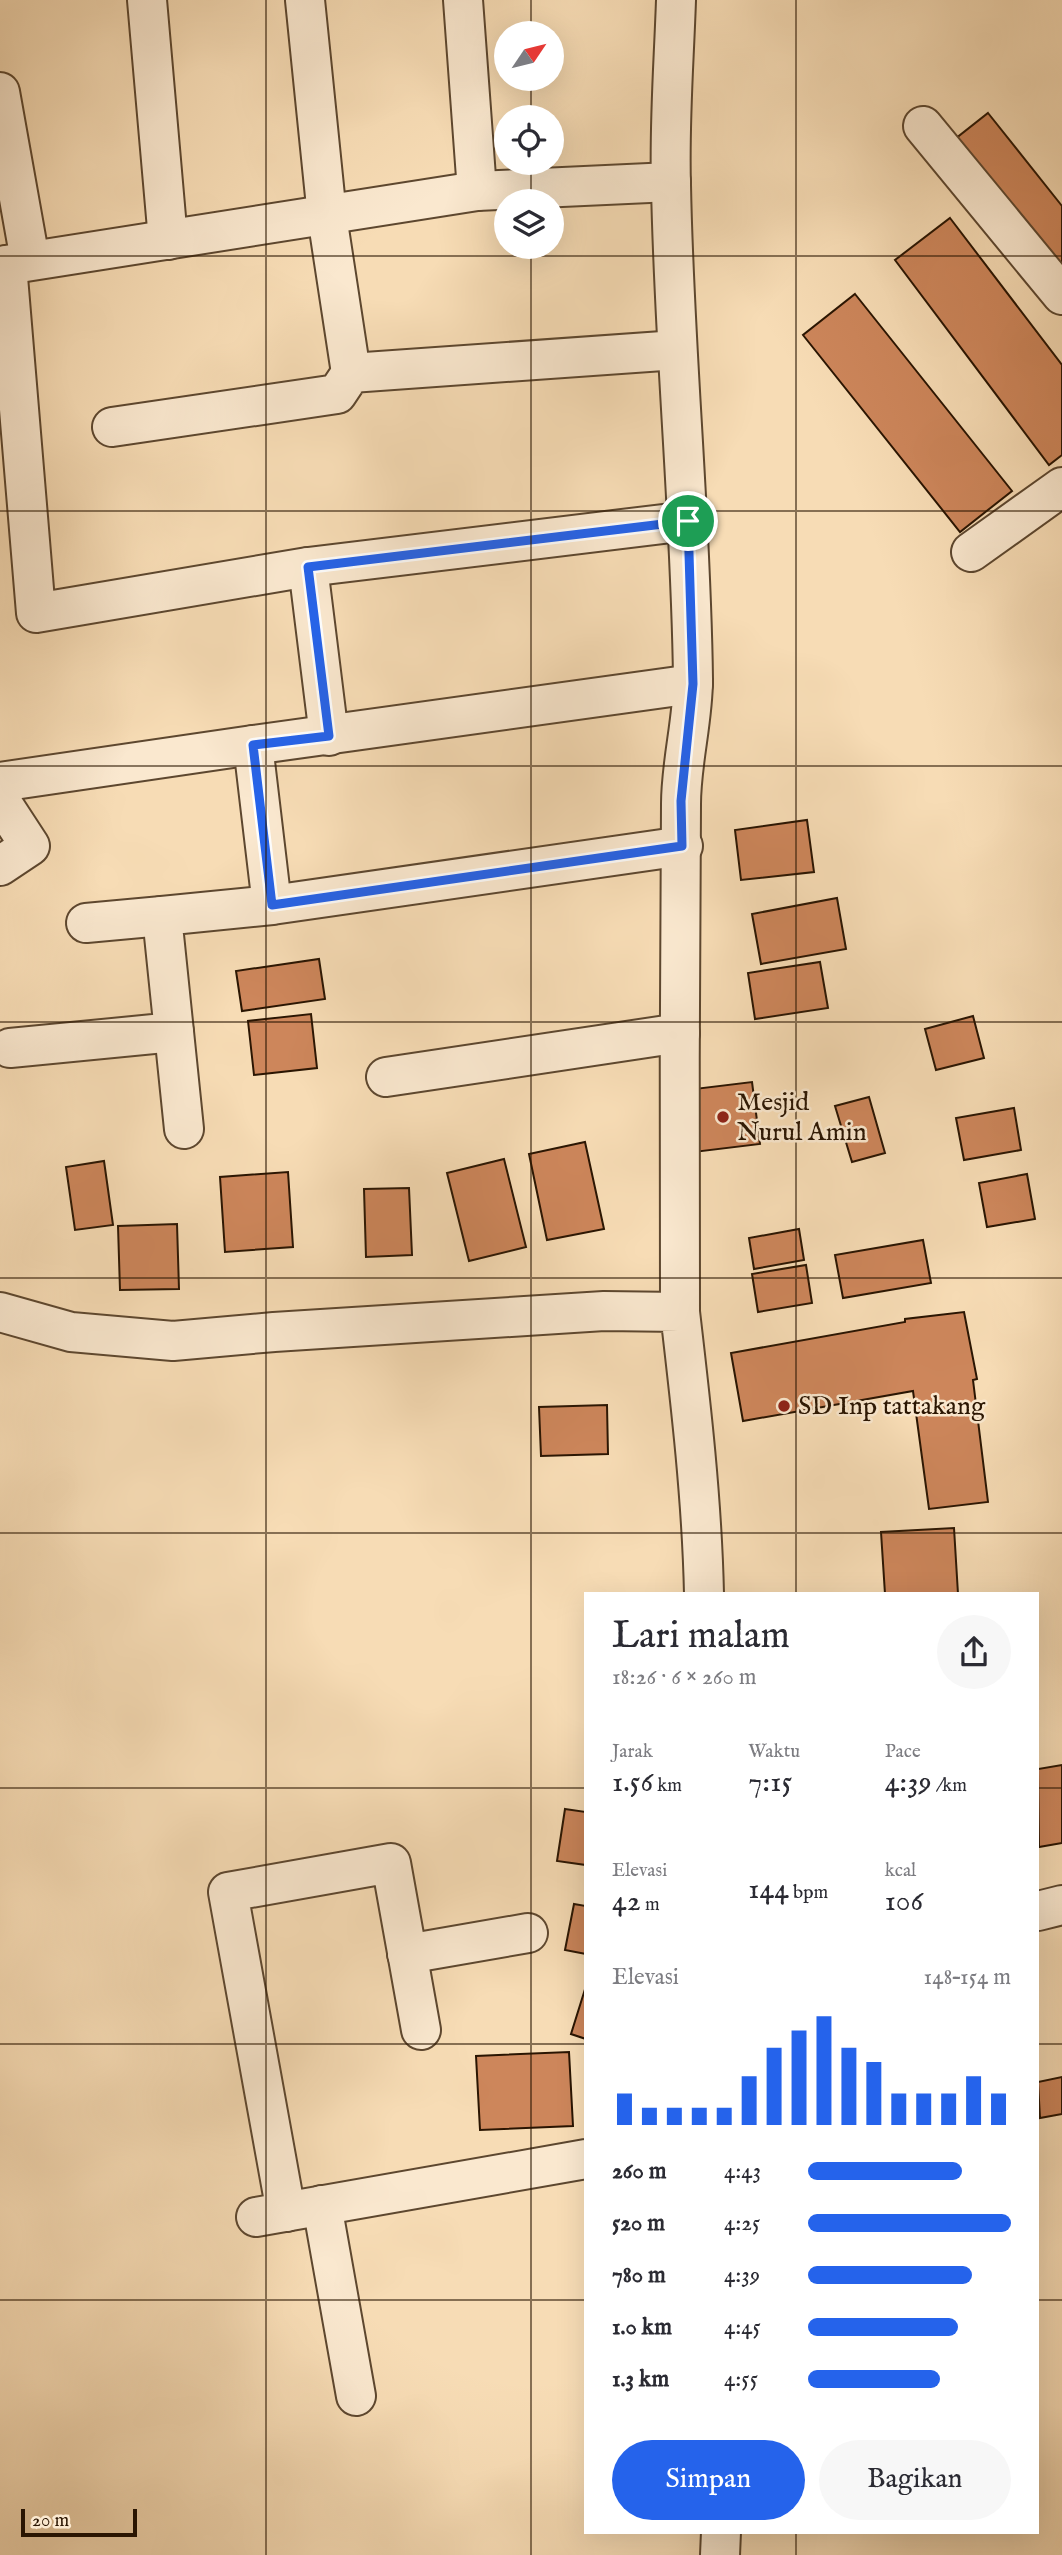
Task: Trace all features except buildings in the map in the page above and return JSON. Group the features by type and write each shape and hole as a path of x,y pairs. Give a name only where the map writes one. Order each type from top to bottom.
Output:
{"street":[{"path":"147,0 168,240"},
{"path":"111,427 337,394 351,373 327,216 304,0"},
{"path":"463,0 477,191"},
{"path":"676,0 671,182 677,350 688,521 693,684 681,801 680,1312 692,1412 703,1542 704,1592"},
{"path":"0,92 36,613 308,567 688,521"},
{"path":"923,126 1062,295"},
{"path":"12,264 477,191 671,182"},
{"path":"351,373 677,350"},
{"path":"971,552 1062,487"},
{"path":"308,567 329,736"},
{"path":"0,782 693,684"},
{"path":"253,745 272,905"},
{"path":"0,800 30,846 0,866"},
{"path":"86,923 272,905 682,846"},
{"path":"162,916 184,1129"},
{"path":"10,1048 174,1032"},
{"path":"386,1077 680,1033"},
{"path":"0,1312 71,1332 173,1341 604,1311 680,1312"},
{"path":"356,2396 288,2211 228,1892 391,1863 421,2031"},
{"path":"1039,1911 1062,1905"},
{"path":"407,1954 528,1933"},
{"path":"288,2211 584,2159"},
{"path":"720,2555 721,2534"}],"place":[{"name":"Mesjid Nurul Amin","path":"723,1117"},
{"name":"SD Inp tattakang","path":"784,1406"}],"route":[{"path":"688,521 693,684 681,801 682,846 272,905 253,745 329,736 308,567 688,521"}]}
